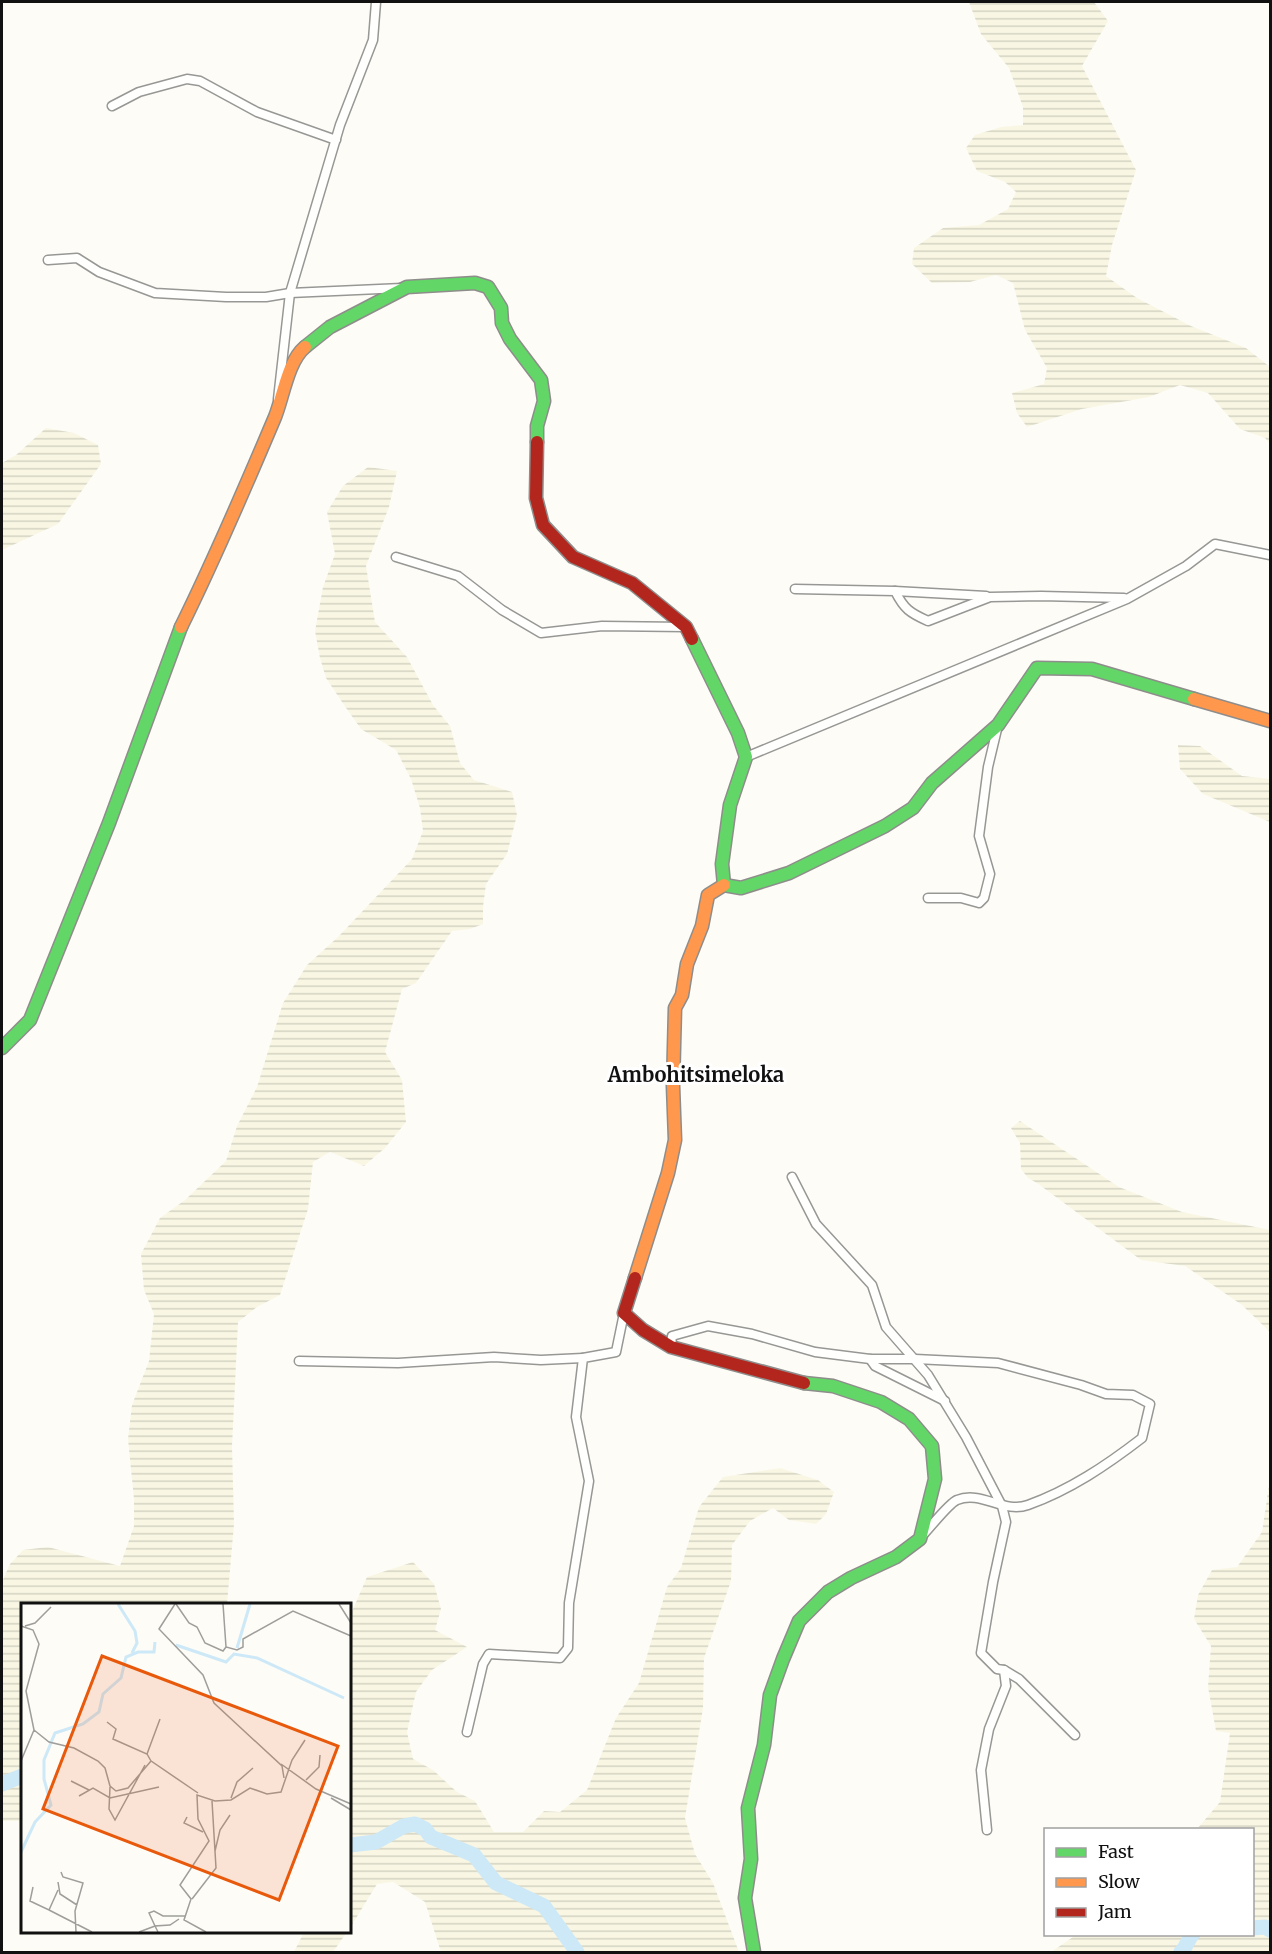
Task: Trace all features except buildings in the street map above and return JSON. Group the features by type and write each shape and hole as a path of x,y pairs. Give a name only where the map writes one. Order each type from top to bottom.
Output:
{"street":[{"path":"276,414 290,293 336,140 373,40 375,2"},
{"path":"112,106 139,92 187,79 200,81 257,112 336,140"},
{"path":"48,260 77,258 99,272 156,293 266,297 290,293 475,283 488,287 501,308 502,323 510,339 541,380 544,401 537,426 536,498 543,525 573,557 632,583 686,627 738,733 746,757 730,805 722,864 724,885"},
{"path":"2,1048 30,1020 108,823 180,629 219,550 276,414 297,354 330,327 407,287"},
{"path":"746,757 1127,598 1186,566 1215,544 1270,555"},
{"path":"396,557 458,576 502,610 541,633 602,626 686,627"},
{"path":"795,589 895,591 990,597 1127,598"},
{"path":"895,591 903,606 928,621 990,597"},
{"path":"300,1360 398,1363 494,1357 541,1360 583,1358 616,1352 624,1313 668,1173 675,1140 673,1086 675,1008 682,995 687,964 702,926 708,895 724,885 741,888 789,873 885,826 913,808 932,783 998,725 1037,668 1092,669 1270,721"},
{"path":"928,898 961,898 978,903 984,898 990,874 979,836 988,767 998,725"},
{"path":"792,1178 816,1224 872,1285 886,1327 928,1375 945,1401 1002,1506 1006,1522 981,1653 997,1669 1019,1678 1075,1735"},
{"path":"624,1313 644,1330 671,1347 798,1382 833,1386 881,1402 909,1419 932,1446 935,1479 920,1539"},
{"path":"671,1347 672,1336 708,1326 752,1334 815,1352 870,1359 998,1364 1081,1385 1106,1395 1133,1395 1150,1404 1142,1438 1085,1478 1025,1506 1002,1506 976,1496 955,1500 920,1539 896,1557 851,1578 828,1592 799,1621 771,1695 764,1746 748,1808 751,1859 745,1898 753,1953"},
{"path":"467,1732 483,1664 489,1654 560,1658 568,1648 570,1603 589,1481 576,1417 583,1358"},
{"path":"870,1359 875,1366 945,1401"},
{"path":"987,1830 981,1770 989,1729 1006,1686 1004,1670"}],"shaded area":[{"path":"969,2 1094,2 1108,21 1082,66 1136,170 1112,245 1106,276 1137,298 1191,326 1246,348 1270,367 1270,444 1265,438 1240,429 1208,393 1180,385 1149,397 1082,409 1027,427 1017,413 1012,393 1044,384 1047,368 1025,330 1013,283 996,275 970,282 932,283 912,264 914,248 943,228 979,225 1008,209 1016,192 1005,182 977,171 966,148 975,135 1001,127 1023,125 1023,107 1009,68 981,34"},
{"path":"46,428 74,433 98,445 101,464 58,524 2,550 2,463 16,455"},
{"path":"368,467 397,471 389,507 366,566 375,622 407,657 433,705 450,726 460,763 474,780 512,792 517,815 507,854 486,884 483,924 470,929 452,931 416,983 402,989 385,1052 402,1080 406,1122 385,1148 364,1166 330,1152 313,1162 308,1209 280,1295 257,1307 238,1322 232,1446 234,1524 227,1603 21,1603 21,1821 2,1821 2,1582 10,1564 23,1550 48,1547 120,1566 134,1526 134,1499 128,1439 132,1405 149,1361 154,1314 144,1290 141,1254 160,1218 185,1200 226,1161 237,1126 257,1087 283,1003 307,965 338,937 412,859 423,831 420,808 411,779 396,750 361,729 326,678 320,658 315,631 323,587 335,554 327,512 343,486"},
{"path":"1178,745 1200,746 1242,776 1270,779 1270,822 1203,794 1180,769"},
{"path":"1020,1121 1119,1187 1182,1212 1270,1230 1270,1332 1242,1305 1185,1266 1141,1260 1028,1178 1021,1169 1020,1143 1011,1128"},
{"path":"780,1468 818,1480 834,1492 826,1514 816,1524 789,1520 773,1508 750,1521 732,1545 731,1581 704,1658 703,1708 685,1818 695,1854 713,1883 739,1952 441,1952 425,1902 393,1882 377,1884 351,1926 351,1614 367,1577 413,1562 434,1584 441,1609 435,1630 467,1647 432,1670 416,1692 407,1732 413,1759 433,1770 457,1792 475,1801 494,1832 523,1832 544,1811 560,1812 587,1790 616,1718 639,1683 667,1587 681,1568 699,1507 723,1477"},
{"path":"1270,1479 1270,1952 1051,1952 1075,1936 1254,1936 1254,1828 1198,1828 1220,1802 1230,1733 1216,1731 1208,1687 1211,1646 1194,1619 1198,1595 1212,1570 1237,1567 1262,1532"},
{"path":"304,1933 346,1933 333,1952 294,1952"}],"waterway":[{"path":"2,1784 21,1776"},
{"path":"351,1845 376,1842 404,1826 415,1824 425,1829 431,1837 474,1855 496,1883 544,1906 577,1952"},
{"path":"1254,1928 1265,1927 1270,1930"},
{"path":"1181,1952 1191,1936"}],"traffic: fast":[{"path":"305,347 330,327 407,287 475,283 488,287 501,308 502,323 510,339 541,380 544,401 537,426 537,442"},
{"path":"2,1048 30,1020 109,823 181,627"},
{"path":"692,639 738,733 746,757 730,805 722,864 724,885 741,888 789,873 885,826 913,808 932,783 998,725 1037,668 1092,669 1194,699"},
{"path":"754,1952 745,1898 751,1859 748,1808 764,1745 770,1695 783,1659 799,1621 828,1592 851,1578 896,1557 920,1539 935,1479 932,1446 909,1419 881,1402 833,1386 804,1383"}],"traffic: slow":[{"path":"181,627 264,444 290,370 305,347"},
{"path":"1194,699 1270,721"},
{"path":"635,1278 668,1173 675,1140 673,1086 675,1008 682,995 687,964 702,926 708,895 724,885"}],"traffic: jam":[{"path":"537,442 536,498 543,525 573,557 632,583 686,627 692,639"},
{"path":"635,1278 624,1313 643,1330 671,1347 804,1383"}],"district":[{"name":"Ambohitsimeloka","path":"696,1075"}]}
